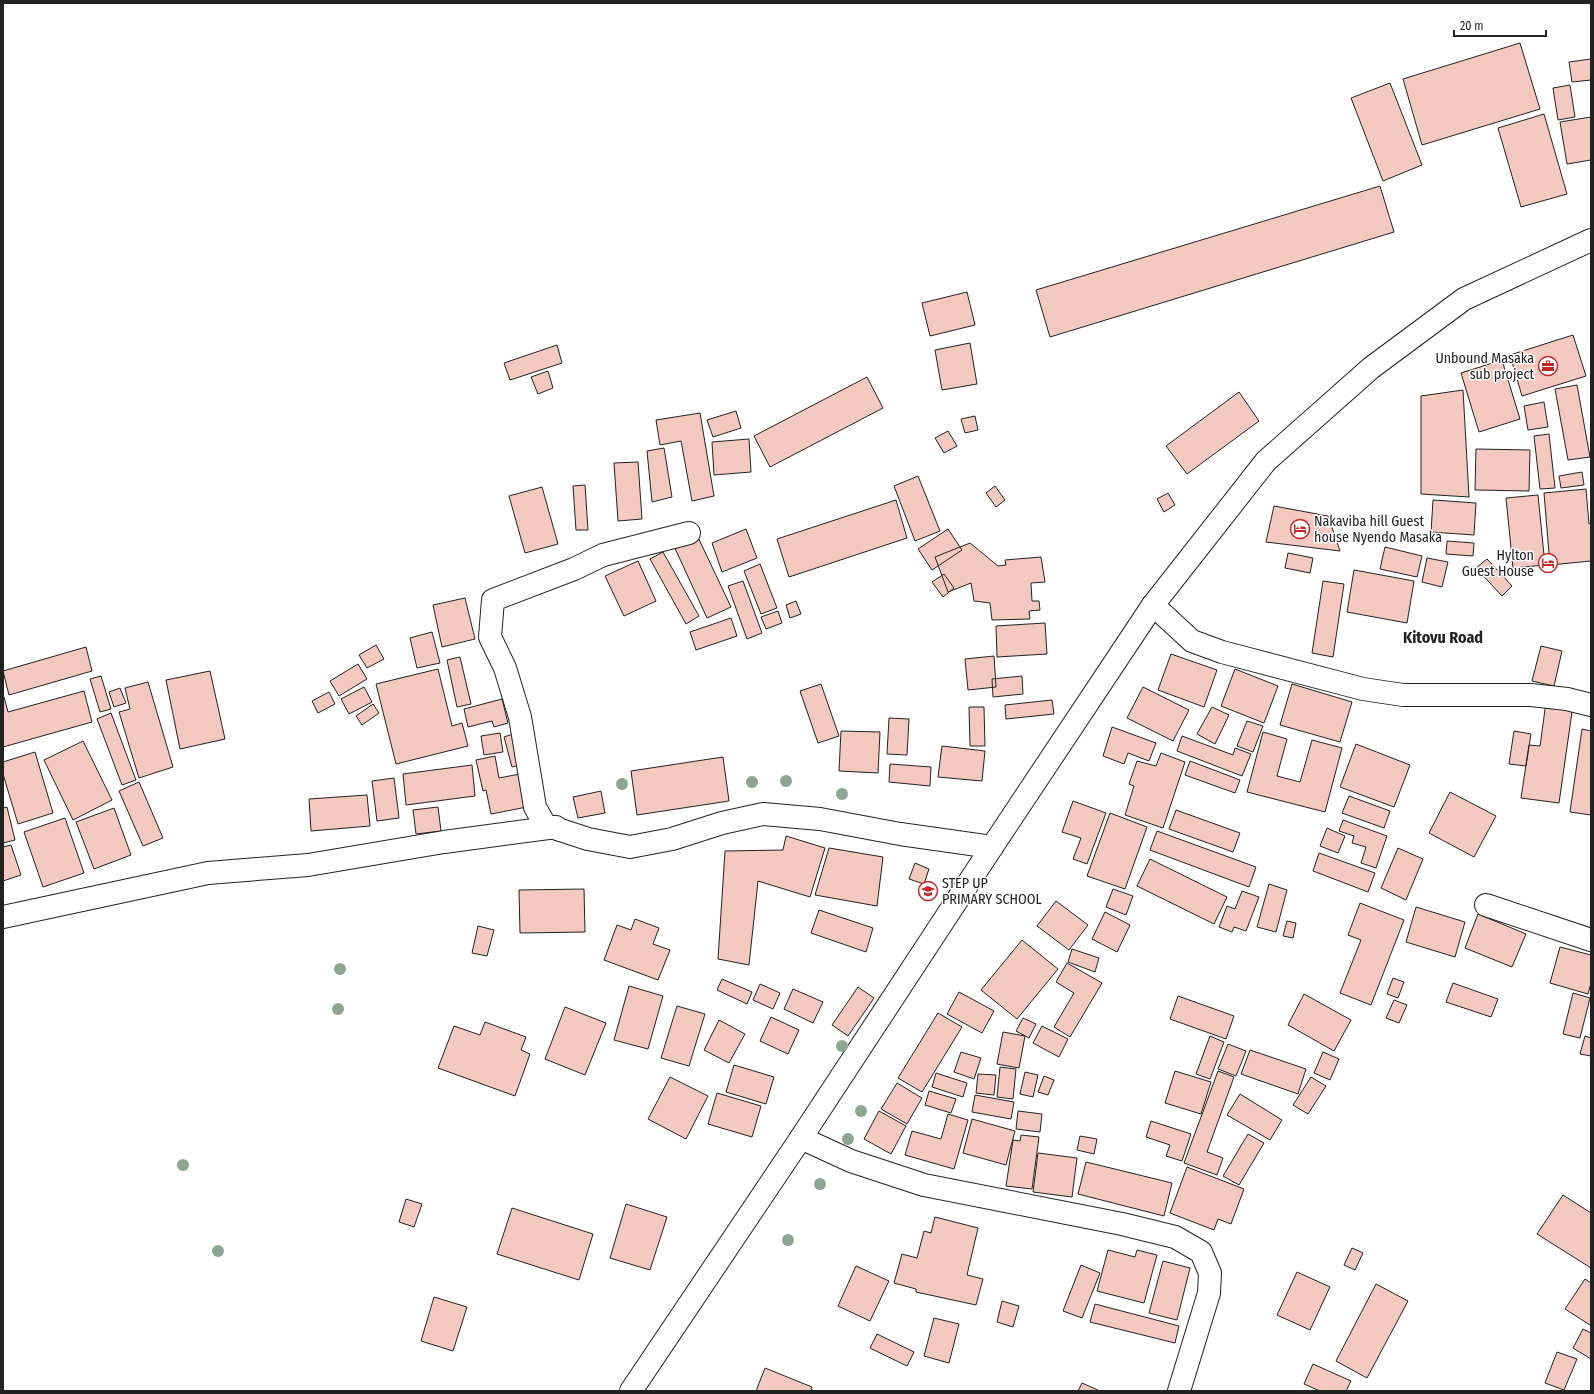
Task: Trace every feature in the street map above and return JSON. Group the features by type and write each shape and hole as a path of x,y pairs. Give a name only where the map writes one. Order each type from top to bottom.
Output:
{"street":[{"path":"631,1391 801,1138 1153,605 1266,461 1371,368 1464,299 1591,240"},
{"path":"689,534 603,555 574,569 493,600 490,637 505,668 520,717 535,807 545,825 588,839 630,847 672,840 722,823 763,814 820,819 900,834 992,847"},
{"path":"1153,605 1192,641 1222,652 1363,689 1403,695 1531,694 1566,699 1591,705"},
{"path":"3,917 208,873 308,865 444,842 556,828"},
{"path":"1486,905 1591,940"},
{"path":"801,1138 851,1161 924,1185 1122,1224 1175,1236 1201,1252 1210,1273 1209,1293 1179,1391"}],"building":[{"path":"1520,43 1540,109 1422,145 1403,79"},
{"path":"1591,59 1591,80 1572,82 1569,62"},
{"path":"1390,83 1422,165 1383,181 1351,98"},
{"path":"1570,85 1575,117 1558,120 1553,88"},
{"path":"1544,114 1567,194 1521,207 1498,128"},
{"path":"1591,117 1591,160 1567,164 1560,122"},
{"path":"1380,186 1394,232 1050,337 1036,290"},
{"path":"967,292 975,325 930,336 922,303"},
{"name":"Unbound Masaka sub project","path":"1573,335 1586,376 1522,396 1510,355"},
{"path":"970,343 977,384 942,390 935,350"},
{"path":"557,345 562,363 510,380 504,363"},
{"path":"1502,360 1520,419 1479,432 1461,373"},
{"path":"548,371 553,388 538,394 531,377"},
{"path":"867,377 883,408 770,467 754,436"},
{"path":"1577,385 1590,457 1568,460 1555,389"},
{"path":"1463,390 1469,497 1421,494 1421,396"},
{"path":"1239,392 1259,421 1187,474 1166,446"},
{"path":"1544,402 1548,427 1528,430 1524,406"},
{"path":"736,411 741,428 713,437 707,420"},
{"path":"700,413 714,496 692,501 681,441 660,445 656,420"},
{"path":"975,416 978,430 965,433 961,419"},
{"path":"948,431 957,446 944,453 935,438"},
{"path":"1549,434 1555,488 1540,489 1534,436"},
{"path":"749,439 751,472 714,475 712,442"},
{"path":"664,448 672,497 652,502 647,451"},
{"path":"1476,449 1530,450 1529,491 1475,490"},
{"path":"638,462 642,519 618,521 614,463"},
{"path":"1582,472 1584,485 1561,488 1559,476"},
{"path":"918,476 940,531 915,541 894,486"},
{"path":"585,485 588,530 576,530 573,486"},
{"path":"995,486 1005,500 996,507 986,493"},
{"path":"542,487 558,544 525,553 509,496"},
{"path":"1586,489 1589,524 1591,523 1591,561 1550,565 1544,493"},
{"path":"1168,493 1175,505 1164,512 1157,499"},
{"path":"1538,495 1545,565 1513,568 1506,498"},
{"path":"896,500 907,538 789,577 777,539"},
{"path":"1433,500 1476,503 1474,535 1431,532"},
{"name":"Nakaviba hill Guest house Nyendo Masaka","path":"1274,506 1328,516 1340,551 1266,542"},
{"path":"746,529 757,558 722,572 712,543"},
{"path":"948,529 962,550 932,570 918,549"},
{"path":"696,533 731,607 707,618 673,544"},
{"path":"1447,541 1474,543 1473,556 1446,554"},
{"path":"970,543 998,566 1006,565 1005,560 1041,557 1045,582 1031,583 1032,601 1039,601 1040,610 1029,611 1030,619 992,620 990,603 974,601 971,583 948,592 935,557"},
{"path":"1385,547 1422,556 1417,577 1380,569"},
{"path":"663,552 699,616 686,624 650,559"},
{"path":"1288,553 1313,558 1310,573 1285,568"},
{"path":"1427,558 1448,562 1442,587 1422,582"},
{"path":"1487,559 1512,586 1502,596 1476,568"},
{"path":"638,561 656,601 624,616 605,576"},
{"path":"760,564 777,608 761,614 744,571"},
{"path":"1354,570 1414,581 1407,623 1347,612"},
{"path":"944,574 954,588 943,597 932,582"},
{"path":"743,581 762,633 747,639 728,586"},
{"path":"1323,581 1344,584 1333,657 1312,653"},
{"path":"465,598 475,639 442,647 433,605"},
{"path":"796,601 801,614 790,618 786,605"},
{"path":"778,611 782,623 766,629 761,617"},
{"path":"731,618 737,636 696,650 690,632"},
{"path":"1045,623 1047,654 997,657 996,626"},
{"path":"432,632 440,663 417,668 410,638"},
{"path":"376,645 384,659 367,668 359,655"},
{"path":"1541,646 1562,651 1554,686 1532,681"},
{"path":"86,647 92,671 9,695 3,671"},
{"path":"1171,654 1217,670 1204,707 1158,690"},
{"path":"994,656 996,687 968,690 965,659"},
{"path":"460,657 471,704 457,707 447,660"},
{"path":"358,664 367,679 339,696 330,681"},
{"path":"438,669 452,726 462,723 468,746 396,764 376,684"},
{"path":"1235,669 1278,686 1264,723 1221,706"},
{"path":"210,671 225,739 180,749 166,680"},
{"path":"101,676 111,709 100,712 90,679"},
{"path":"1022,676 1023,694 993,697 992,679"},
{"path":"148,682 173,767 139,778 119,712 130,709 125,688"},
{"path":"821,684 839,736 818,743 800,691"},
{"path":"1292,684 1352,702 1340,742 1280,725"},
{"path":"364,687 372,702 349,714 341,699"},
{"path":"1143,687 1189,710 1173,741 1127,718"},
{"path":"120,688 126,703 114,707 109,692"},
{"path":"84,691 92,722 3,747 3,697 8,712"},
{"path":"329,692 335,704 318,713 312,701"},
{"path":"502,699 508,723 494,727 492,721 468,727 464,709"},
{"path":"1052,700 1054,714 1006,719 1005,705"},
{"path":"1546,702 1573,705 1559,803 1521,798 1529,745 1540,746"},
{"path":"373,704 379,713 362,725 356,716"},
{"path":"969,707 984,707 985,746 970,746"},
{"path":"1212,707 1229,715 1215,744 1197,734"},
{"path":"111,713 136,780 122,785 97,719"},
{"path":"889,718 909,719 907,755 887,754"},
{"path":"1247,721 1263,726 1253,752 1237,746"},
{"path":"1112,727 1156,743 1149,761 1128,753 1124,764 1103,756"},
{"path":"1582,729 1591,731 1591,815 1570,812"},
{"path":"841,731 880,732 878,773 839,771"},
{"path":"1514,731 1531,734 1526,766 1509,764"},
{"path":"1263,732 1287,739 1277,776 1300,782 1312,740 1342,748 1325,812 1247,792"},
{"path":"500,733 503,752 484,755 481,736"},
{"path":"516,733 524,764 512,767 504,737"},
{"path":"1182,736 1233,755 1235,748 1251,754 1242,776 1177,751"},
{"path":"83,741 112,800 73,820 44,760"},
{"path":"1356,744 1410,765 1394,807 1340,787"},
{"path":"942,746 985,751 982,781 938,777"},
{"path":"35,752 53,813 18,824 3,774 3,762"},
{"path":"1161,753 1185,762 1163,828 1125,815 1134,786 1129,784 1137,761 1156,766"},
{"path":"495,756 499,778 525,773 532,806 491,814 486,790 483,791 476,760"},
{"path":"723,757 729,801 637,815 631,771"},
{"path":"1190,761 1240,780 1235,793 1185,775"},
{"path":"890,764 931,767 930,786 889,782"},
{"path":"472,765 475,796 406,805 403,774"},
{"path":"394,778 399,818 377,821 372,781"},
{"path":"139,782 163,838 143,846 119,791"},
{"path":"601,791 605,813 578,818 573,797"},
{"path":"1450,792 1496,816 1474,857 1429,833"},
{"path":"367,795 370,826 311,831 309,799"},
{"path":"1349,796 1390,811 1384,828 1342,813"},
{"path":"1073,801 1106,813 1087,864 1073,859 1081,838 1062,832"},
{"path":"7,807 15,840 3,843 3,808"},
{"path":"438,807 441,831 416,834 413,810"},
{"path":"114,808 131,855 94,869 76,822"},
{"path":"1176,810 1240,833 1233,852 1169,829"},
{"path":"1110,813 1147,827 1125,889 1087,876"},
{"path":"65,818 84,873 43,887 24,832"},
{"path":"1343,820 1387,836 1376,868 1361,863 1366,847 1352,843 1354,836 1339,831"},
{"path":"1327,828 1345,836 1338,853 1320,846"},
{"path":"1157,831 1256,867 1249,887 1150,850"},
{"path":"786,836 825,848 810,897 758,881 749,965 718,959 725,851 783,850"},
{"path":"11,845 21,875 3,881 3,847"},
{"path":"829,848 883,857 877,906 815,895"},
{"path":"1398,848 1423,859 1406,900 1381,888"},
{"path":"1319,853 1375,873 1368,892 1313,871"},
{"path":"1150,859 1227,897 1214,924 1137,886"},
{"path":"915,863 929,869 924,884 909,879"},
{"path":"1269,884 1287,890 1276,932 1257,927"},
{"path":"584,889 585,932 520,933 519,890"},
{"path":"1113,889 1133,896 1126,915 1106,907"},
{"path":"1242,891 1259,897 1246,931 1234,927 1232,932 1219,927 1227,906 1235,909"},
{"path":"1056,901 1088,925 1069,950 1037,926"},
{"path":"1360,903 1404,920 1371,1005 1340,993 1361,940 1348,935"},
{"path":"1416,907 1465,922 1455,957 1406,942"},
{"path":"819,910 873,928 866,952 811,933"},
{"path":"1105,912 1130,925 1117,952 1092,939"},
{"path":"1478,914 1526,934 1512,967 1465,948"},
{"path":"635,919 659,928 653,944 670,950 658,980 604,960 617,925 631,930"},
{"path":"1287,921 1296,923 1293,938 1283,936"},
{"path":"478,926 494,930 487,956 472,953"},
{"path":"1022,940 1058,969 1017,1019 981,990"},
{"path":"1560,947 1591,955 1591,983 1588,994 1550,983"},
{"path":"1072,949 1099,958 1095,972 1068,962"},
{"path":"1067,963 1102,983 1070,1037 1054,1027 1074,993 1056,982"},
{"path":"1393,978 1404,982 1398,998 1387,994"},
{"path":"722,979 752,992 747,1004 717,990"},
{"path":"1453,983 1498,999 1491,1017 1446,1002"},
{"path":"760,984 780,993 773,1009 753,1000"},
{"path":"629,986 663,996 648,1049 614,1040"},
{"path":"858,987 874,998 848,1036 832,1025"},
{"path":"793,989 823,1002 813,1023 784,1009"},
{"path":"959,992 994,1011 982,1033 947,1014"},
{"path":"1573,993 1590,998 1580,1038 1563,1034"},
{"path":"1304,994 1351,1020 1334,1051 1288,1025"},
{"path":"1178,996 1234,1016 1226,1039 1170,1019"},
{"path":"1394,1000 1407,1005 1399,1023 1386,1018"},
{"path":"677,1006 705,1014 689,1066 661,1058"},
{"path":"565,1007 606,1023 585,1075 545,1059"},
{"path":"938,1013 962,1027 922,1092 898,1078"},
{"path":"771,1017 799,1030 788,1054 760,1041"},
{"path":"1023,1018 1036,1024 1029,1038 1016,1031"},
{"path":"719,1020 745,1034 729,1063 704,1050"},
{"path":"485,1022 526,1037 521,1050 530,1054 515,1096 438,1068 454,1026 480,1035"},
{"path":"1042,1026 1068,1039 1059,1057 1033,1043"},
{"path":"1003,1032 1025,1036 1019,1068 997,1064"},
{"path":"1210,1036 1224,1042 1210,1079 1196,1074"},
{"path":"1585,1036 1591,1038 1591,1056 1580,1054"},
{"path":"1228,1044 1246,1051 1236,1076 1218,1069"},
{"path":"1250,1050 1306,1069 1298,1094 1241,1074"},
{"path":"961,1052 981,1058 974,1079 954,1072"},
{"path":"1323,1052 1339,1059 1330,1080 1314,1073"},
{"path":"734,1065 774,1077 766,1104 726,1092"},
{"path":"1000,1067 1016,1069 1013,1099 997,1097"},
{"path":"1175,1071 1211,1082 1201,1114 1165,1103"},
{"path":"1218,1071 1234,1077 1207,1152 1223,1158 1217,1175 1184,1163"},
{"path":"1025,1072 1038,1075 1033,1097 1020,1094"},
{"path":"936,1073 967,1083 963,1097 932,1087"},
{"path":"978,1074 996,1075 994,1095 976,1093"},
{"path":"1044,1076 1054,1080 1048,1095 1038,1092"},
{"path":"670,1077 708,1096 686,1139 648,1119"},
{"path":"1311,1077 1326,1086 1308,1114 1293,1105"},
{"path":"897,1083 922,1098 907,1124 881,1109"},
{"path":"929,1091 956,1099 951,1113 925,1105"},
{"path":"717,1093 761,1106 752,1137 708,1124"},
{"path":"1240,1094 1282,1120 1270,1140 1227,1115"},
{"path":"975,1095 1014,1102 1011,1119 972,1112"},
{"path":"879,1111 906,1126 891,1154 864,1139"},
{"path":"1018,1111 1042,1114 1040,1132 1016,1129"},
{"path":"948,1114 968,1120 954,1169 905,1155 912,1131 941,1139"},
{"path":"972,1119 1015,1131 1006,1165 963,1153"},
{"path":"1151,1121 1191,1134 1182,1161 1166,1156 1170,1145 1146,1137"},
{"path":"1248,1134 1264,1143 1239,1185 1223,1176"},
{"path":"1021,1135 1039,1137 1032,1189 1006,1186 1013,1140 1020,1141"},
{"path":"1080,1136 1097,1139 1094,1154 1077,1150"},
{"path":"1038,1153 1077,1158 1072,1197 1033,1192"},
{"path":"1086,1162 1172,1183 1164,1216 1078,1194"},
{"path":"1187,1167 1244,1189 1231,1224 1218,1219 1214,1230 1170,1213"},
{"path":"1563,1195 1591,1213 1591,1268 1537,1234"},
{"path":"406,1199 422,1204 414,1227 399,1222"},
{"path":"626,1204 667,1217 650,1270 610,1258"},
{"path":"512,1208 593,1234 579,1280 497,1254"},
{"path":"935,1217 978,1228 967,1275 983,1279 976,1305 916,1292 916,1289 894,1283 902,1254 917,1258 924,1231 931,1233"},
{"path":"1352,1248 1363,1253 1355,1270 1344,1265"},
{"path":"1108,1250 1135,1257 1137,1250 1157,1255 1144,1303 1097,1291"},
{"path":"1163,1261 1190,1268 1177,1320 1149,1313"},
{"path":"1081,1265 1100,1273 1082,1318 1063,1311"},
{"path":"856,1266 889,1281 870,1321 838,1306"},
{"path":"1297,1272 1330,1287 1310,1330 1277,1315"},
{"path":"1585,1279 1591,1283 1590,1325 1565,1309"},
{"path":"1376,1284 1408,1301 1367,1378 1336,1361"},
{"path":"434,1297 467,1307 453,1351 421,1341"},
{"path":"1002,1301 1019,1306 1013,1327 997,1322"},
{"path":"1095,1304 1179,1326 1175,1343 1090,1322"},
{"path":"934,1318 959,1324 949,1363 924,1356"},
{"path":"1583,1329 1591,1333 1591,1359 1573,1348"},
{"path":"877,1334 914,1352 907,1366 870,1348"},
{"path":"1557,1352 1577,1359 1564,1390 1545,1383"},
{"path":"1313,1364 1351,1381 1346,1391 1320,1391 1304,1384"},
{"path":"765,1368 812,1387 811,1389 814,1391 756,1391"},
{"path":"1082,1383 1100,1391 1078,1391"}],"place":[{"name":"Unbound Masaka sub project","path":"1548,366"},
{"name":"Nakaviba hill Guest house Nyendo Masaka","path":"1300,529"},
{"name":"Hylton Guest House","path":"1548,563"},
{"name":"STEP UP PRIMARY SCHOOL","path":"928,891"}],"district":[{"name":"Kitovu Road","path":"1443,637"}]}
